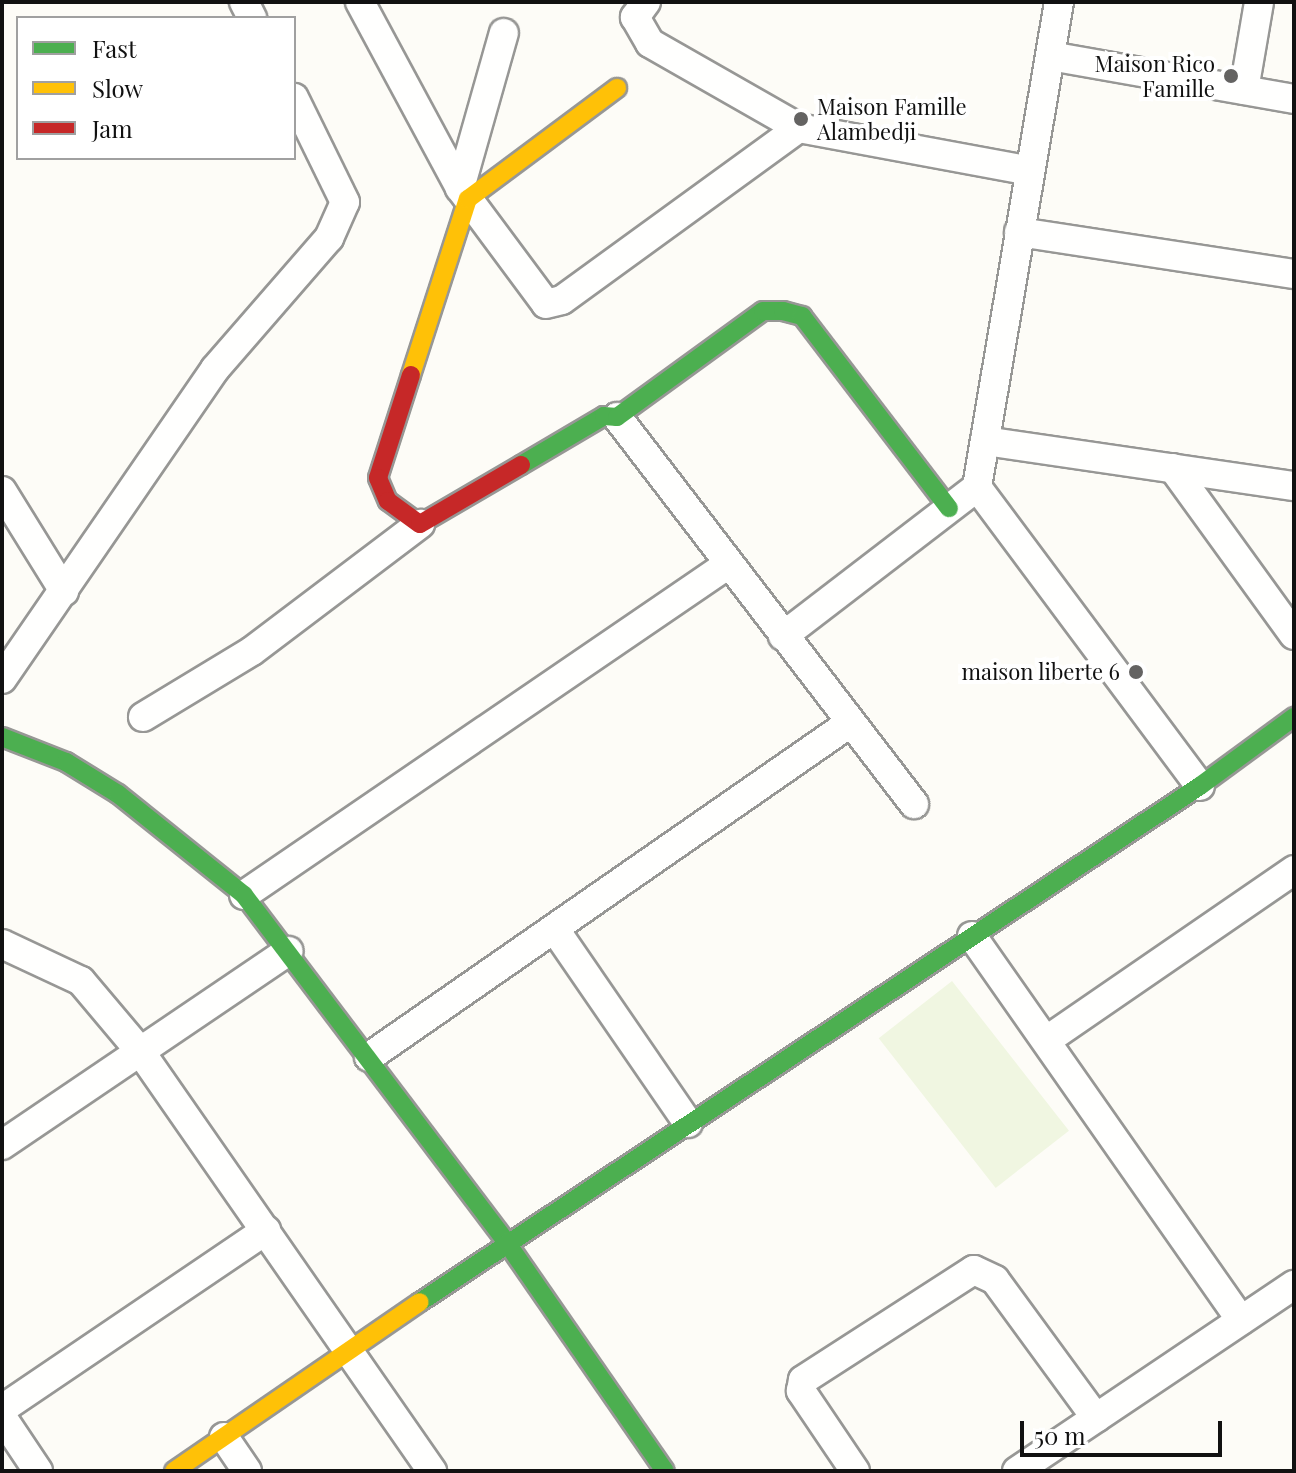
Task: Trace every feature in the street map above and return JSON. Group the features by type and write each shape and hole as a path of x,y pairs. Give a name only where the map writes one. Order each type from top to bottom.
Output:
{"street":[{"path":"360,2 464,194 540,301 556,303 799,128"},
{"path":"646,2 635,17 650,43 799,128 1030,171"},
{"path":"783,636 977,487 1059,2"},
{"path":"1244,90 1259,2"},
{"path":"420,524 388,501 378,478 464,194 504,33"},
{"path":"1050,56 1294,99"},
{"path":"464,194 617,88"},
{"path":"2,679 215,369 329,238 345,202 296,102"},
{"path":"1019,232 1294,274"},
{"path":"143,717 252,651 420,524 604,416 617,417 763,311 783,311 802,316 949,508"},
{"path":"617,417 727,565 914,804"},
{"path":"985,441 1294,486"},
{"path":"1173,468 1294,635"},
{"path":"977,487 1200,786"},
{"path":"2,491 64,591"},
{"path":"244,895 727,565"},
{"path":"174,1471 507,1243 1200,786 1294,717"},
{"path":"369,1057 556,931 850,723"},
{"path":"2,737 66,762 118,794 244,895 507,1243 665,1471"},
{"path":"1047,1040 1294,870"},
{"path":"556,931 688,1123"},
{"path":"972,936 1241,1320"},
{"path":"2,944 81,981 140,1051 432,1471"},
{"path":"2,1145 288,951"},
{"path":"2,1409 266,1230"},
{"path":"855,1471 801,1391 803,1380 974,1270 995,1280 1096,1418"},
{"path":"1017,1471 1294,1285"},
{"path":"2,1417 38,1471"},
{"path":"224,1437 247,1471"}],"green space":[{"path":"952,981 1069,1131 996,1188 879,1038"}],"traffic: fast":[{"path":"521,465 604,416 617,417 763,311 783,311 802,316 949,508"},
{"path":"420,1302 1200,786 1294,717"},
{"path":"2,737 66,762 118,794 244,895 507,1243 665,1471"}],"traffic: slow":[{"path":"411,375 468,199 617,88"},
{"path":"174,1471 420,1302"}],"traffic: jam":[{"path":"411,375 378,478 388,501 420,524 521,465"}],"place":[{"name":"Maison Rico Famille","path":"1231,76"},
{"name":"Maison Famille Alambedji","path":"801,119"},
{"name":"maison liberte 6","path":"1136,672"}]}
